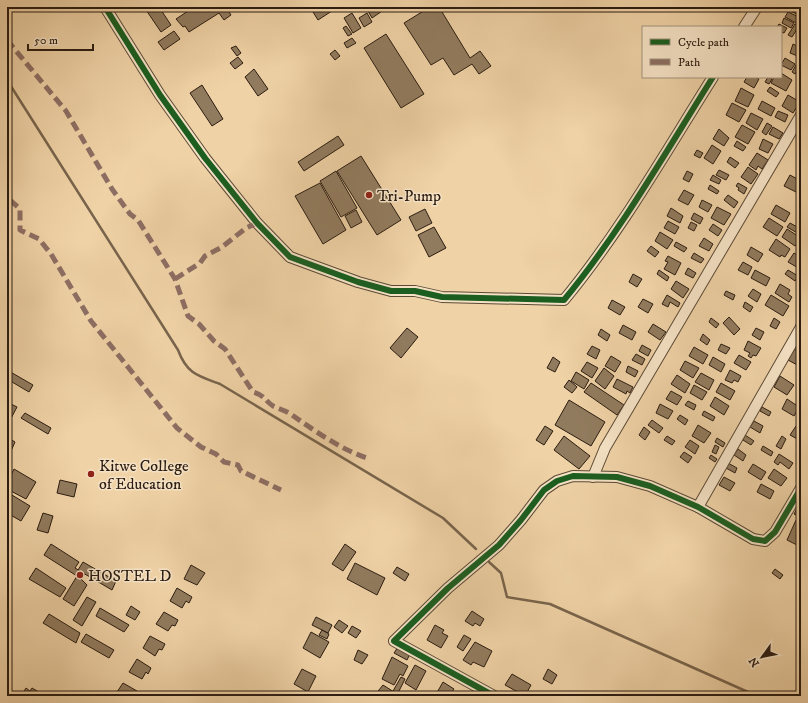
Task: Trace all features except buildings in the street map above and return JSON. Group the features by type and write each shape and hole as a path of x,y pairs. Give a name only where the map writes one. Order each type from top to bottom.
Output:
{"street":[{"path":"105,7 160,95 205,158 257,223 290,257 358,282 390,291 415,291 442,297 564,300 593,264 616,231 712,78"},
{"path":"745,26 757,7"},
{"path":"593,477 605,448 801,115"},
{"path":"698,507 801,328"},
{"path":"494,696 394,641 448,588 499,545 544,490 557,481 573,476 617,477 643,484 676,496 698,507 753,540 765,541 775,532 801,488"}],"waterway":[{"path":"7,80 189,369 199,376 220,384 443,518 476,549"},
{"path":"489,562 501,573 507,597 550,604 757,696"}],"marked path":[{"path":"7,40 66,111 112,189 130,214 138,220 175,279 188,316 199,324 214,341 225,349 253,392 337,445 367,458"},
{"path":"10,200 20,209 20,230 39,239 51,254 91,321 177,428 201,447 216,454 224,462 238,465 241,471 281,490"},
{"path":"175,279 200,263 205,256 222,247 246,228 257,223"}],"cycle path":[{"path":"105,7 160,95 205,158 257,223 290,257 358,282 391,291 415,291 442,297 564,300 585,274 624,219 712,78"},
{"path":"494,696 394,641 448,588 499,545 544,490 557,481 573,476 617,477 650,486 698,507 753,539 765,541 775,532 801,488"}],"place":[{"name":"Tri-Pump","path":"369,195"},
{"name":"Kitwe College of Education","path":"91,474"},
{"name":"HOSTEL D","path":"80,575"}]}
